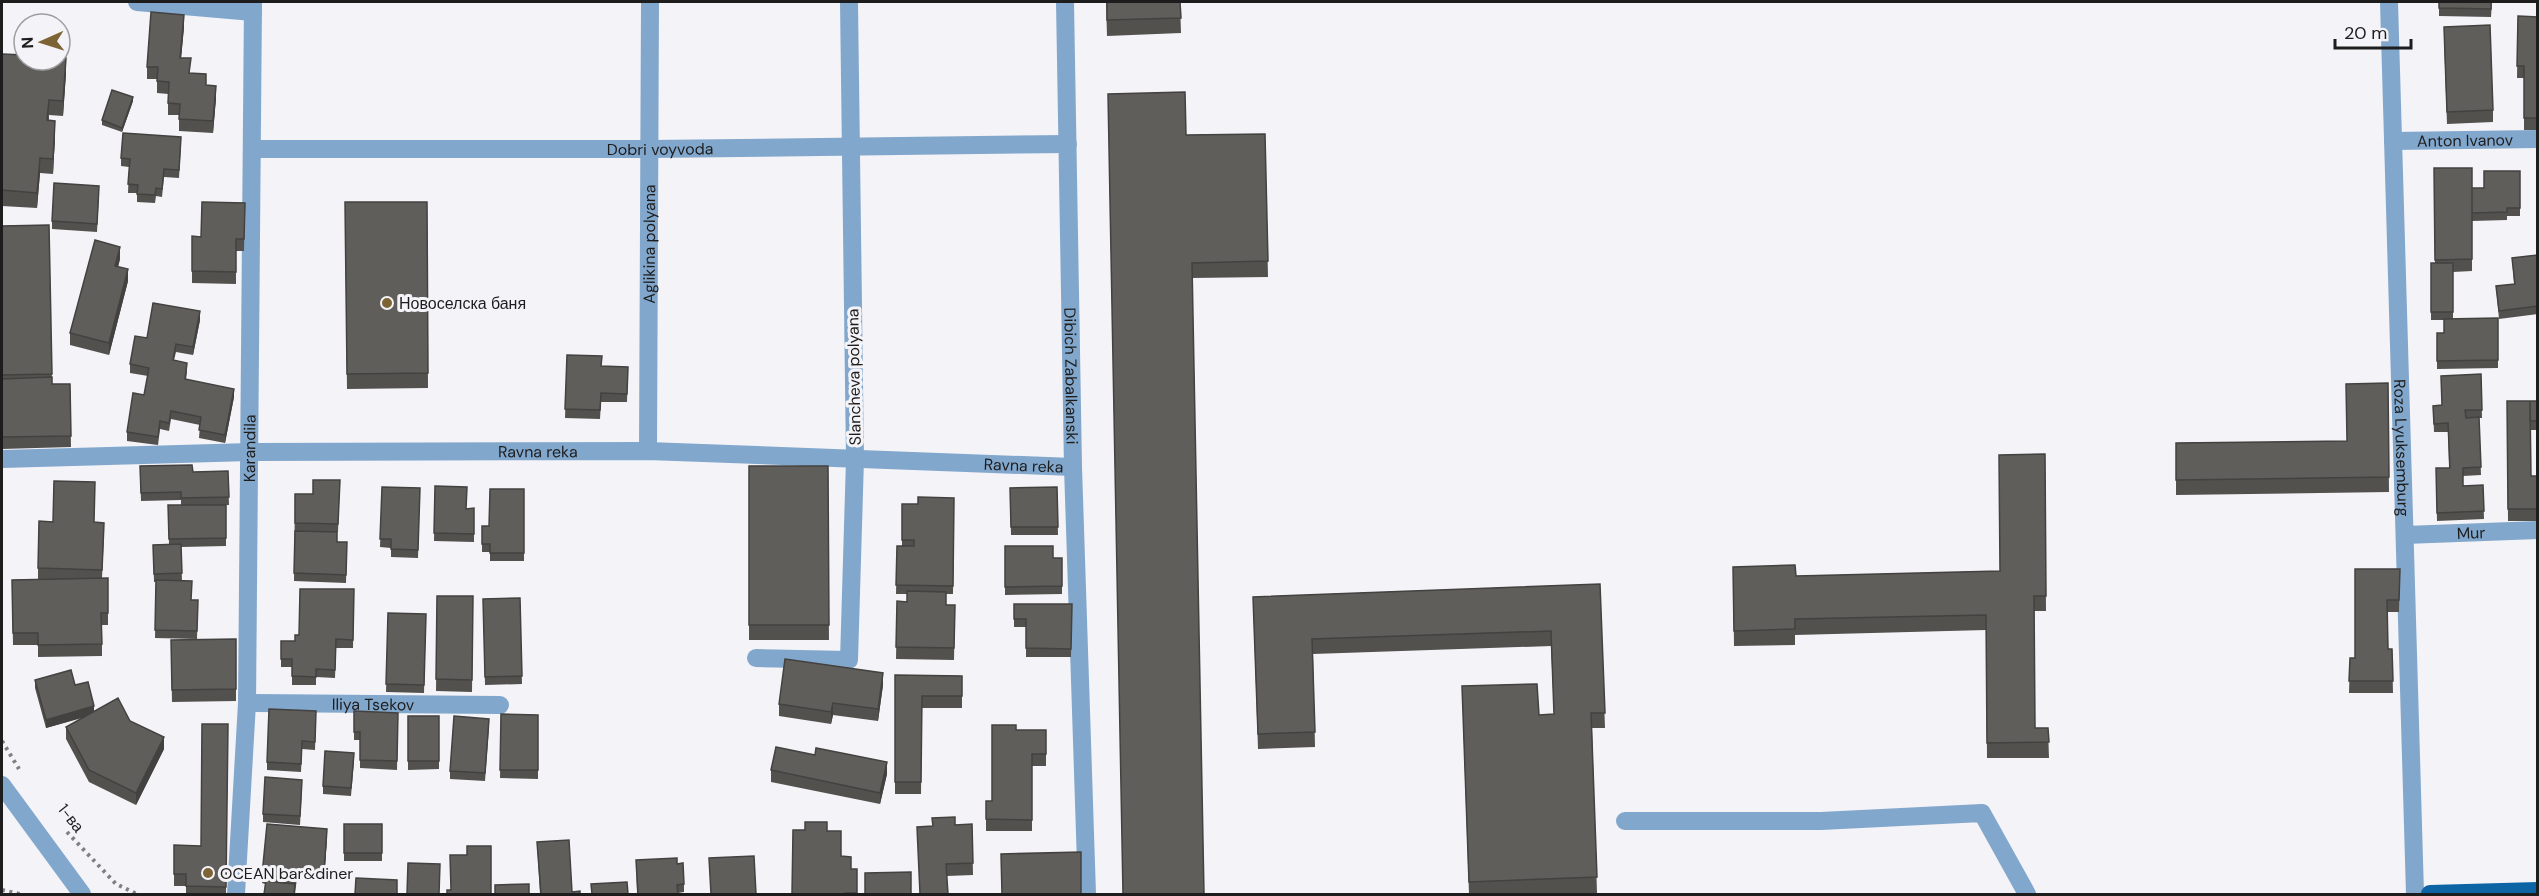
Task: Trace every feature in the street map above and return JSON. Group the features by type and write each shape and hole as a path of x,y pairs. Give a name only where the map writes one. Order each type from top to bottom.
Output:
{"main road":[{"path":"2430,894 2538,891"}],"street":[{"path":"137,2 253,7"},
{"name":"Aglikina polyana","path":"648,451 650,2"},
{"name":"Slancheva polyana","path":"756,658 849,660 855,459 849,2"},
{"name":"Dibich Zabalkanski","path":"1065,2 1073,467 1087,894"},
{"name":"Roza Lyuksemburg","path":"2389,2 2415,894"},
{"name":"Karandila","path":"236,894 248,703 253,7"},
{"name":"Anton Ivanov","path":"2393,141 2538,139"},
{"name":"Dobri voyvoda","path":"252,149 649,149 1068,144"},
{"name":"Ravna reka","path":"2,459 250,452 648,451 1073,467"},
{"name":"Mur","path":"2405,536 2538,530"},
{"name":"Iliya Tsekov","path":"248,703 500,705"},
{"path":"2,785 82,894"},
{"path":"1625,821 1821,821 1982,813 2027,894"}],"path":[{"path":"2,741 24,777"},
{"name":"1-ва","path":"63,828 116,884 137,894"},
{"path":"2,890 20,894"}],"building":[{"path":"1107,2 1180,2 1181,18 1107,20"},
{"path":"2439,2 2491,2 2491,9 2439,8"},
{"path":"151,12 184,15 180,58 191,58 189,73 206,74 206,85 216,86 213,121 179,119 180,104 168,103 169,82 157,81 158,67 147,67"},
{"path":"2518,16 2538,17 2538,118 2524,118 2524,66 2517,66"},
{"path":"2490,25 2493,110 2447,112 2444,27"},
{"path":"2,54 12,54 12,72 65,72 63,101 49,100 47,120 55,121 53,159 40,158 37,193 2,190"},
{"path":"112,90 133,97 122,128 102,120"},
{"path":"1185,92 1186,135 1265,134 1268,261 1192,263 1204,894 1123,894 1108,94"},
{"path":"123,133 181,137 179,170 164,169 162,189 156,188 155,195 137,194 138,185 128,184 130,159 121,158"},
{"path":"2434,168 2472,168 2472,259 2435,260"},
{"path":"2484,171 2520,171 2520,208 2507,208 2507,212 2472,213 2472,188 2484,188"},
{"path":"54,183 99,186 97,224 52,221"},
{"path":"202,202 245,203 244,239 236,239 236,272 192,271 192,236 201,237"},
{"name":"Новоселска баня","path":"345,202 427,202 428,373 347,374"},
{"path":"49,225 52,374 2,375 2,226"},
{"path":"95,240 120,247 115,266 128,269 109,343 70,333"},
{"path":"2537,255 2538,306 2499,311 2496,286 2515,284 2512,258"},
{"path":"2431,263 2453,263 2453,312 2431,312"},
{"path":"153,303 200,311 193,347 176,344 173,360 187,363 185,379 234,389 225,435 199,430 201,417 171,411 169,423 160,421 158,437 127,432 133,393 144,395 149,368 130,364 135,336 147,338"},
{"path":"2498,318 2498,360 2437,361 2437,333 2444,333 2444,319"},
{"path":"567,355 602,356 601,366 628,367 627,394 601,393 600,410 565,409"},
{"path":"2481,374 2482,410 2465,410 2466,418 2479,417 2481,467 2463,468 2463,486 2483,485 2484,511 2437,513 2436,468 2450,468 2448,423 2434,424 2433,406 2442,405 2441,376"},
{"path":"52,377 52,384 70,384 71,436 2,437 2,379"},
{"path":"2388,383 2389,477 2176,480 2176,443 2347,441 2346,384"},
{"path":"2507,401 2530,401 2531,476 2538,476 2538,509 2508,509"},
{"path":"2530,401 2538,401 2538,421 2530,421"},
{"path":"2045,454 2046,596 2034,596 2035,728 2048,728 2049,742 1987,743 1986,615 1795,619 1795,629 1734,631 1733,567 1795,565 1796,576 2000,571 1999,455"},
{"path":"192,465 193,472 228,471 229,497 181,498 181,492 141,493 140,466"},
{"path":"749,466 828,466 829,625 749,625"},
{"path":"313,480 340,480 338,524 295,523 295,494 313,494"},
{"path":"54,481 95,482 94,522 104,523 102,570 38,568 39,521 53,522"},
{"path":"435,486 467,487 466,509 474,508 474,534 434,533"},
{"path":"382,487 420,488 418,550 391,549 391,539 380,539"},
{"path":"1057,487 1058,527 1011,527 1010,488"},
{"path":"490,489 524,489 524,553 490,553 490,544 482,544 482,526 489,526"},
{"path":"918,497 954,498 953,586 896,585 897,546 914,546 914,540 902,540 902,504 918,504"},
{"path":"168,505 226,505 226,538 169,539"},
{"path":"295,531 337,532 337,542 347,542 346,575 294,573"},
{"path":"181,544 182,573 154,574 153,545"},
{"path":"1005,546 1053,546 1053,558 1062,558 1062,586 1005,587"},
{"path":"2355,569 2400,569 2399,600 2387,600 2388,649 2392,649 2393,681 2349,681 2350,658 2355,658"},
{"path":"108,578 108,613 101,613 102,644 38,645 38,633 13,633 12,580"},
{"path":"156,580 192,581 191,600 198,600 197,631 155,630"},
{"path":"1600,584 1605,713 1591,713 1597,877 1469,882 1462,686 1537,684 1539,715 1554,714 1551,631 1312,639 1315,732 1258,734 1253,597"},
{"path":"300,589 354,589 353,640 336,639 335,670 316,669 316,677 292,676 292,659 281,659 281,641 295,641 295,635 299,635"},
{"path":"907,591 946,592 946,605 955,605 954,648 896,647 897,601 907,602"},
{"path":"437,596 473,596 472,680 436,679"},
{"path":"520,598 522,676 485,677 483,599"},
{"path":"1014,604 1072,604 1071,649 1026,648 1026,619 1014,619"},
{"path":"388,613 426,614 424,685 386,684"},
{"path":"236,639 236,689 172,690 171,640"},
{"path":"785,659 883,673 878,709 833,703 831,712 779,704"},
{"path":"71,670 75,685 88,682 94,706 46,720 35,680"},
{"path":"895,675 962,676 962,696 922,696 921,782 895,782"},
{"path":"118,698 130,721 164,737 136,793 89,770 66,727"},
{"path":"269,709 316,711 315,742 302,741 301,764 267,762"},
{"path":"354,711 398,713 397,761 360,760 360,732 354,732"},
{"path":"501,714 538,715 538,770 500,770"},
{"path":"408,716 439,716 439,761 408,761"},
{"path":"454,716 489,719 485,773 450,771"},
{"path":"202,724 228,724 226,887 186,886 186,874 174,874 174,845 201,846"},
{"path":"992,725 1016,725 1016,730 1046,730 1046,754 1032,754 1032,820 986,819 986,801 992,801"},
{"path":"776,747 815,755 816,748 887,762 880,793 771,770"},
{"path":"325,751 354,753 351,788 323,786"},
{"path":"265,777 302,780 300,816 263,814"},
{"path":"955,817 955,825 972,824 973,863 946,864 948,894 920,894 917,827 933,826 932,818"},
{"path":"805,822 827,822 827,831 841,831 841,856 851,857 851,869 857,869 857,893 792,894 793,830 805,830"},
{"path":"267,824 327,829 324,872 297,869 296,878 262,875"},
{"path":"344,824 382,824 382,853 344,853"},
{"path":"569,840 572,892 580,891 580,894 541,894 537,842"},
{"path":"467,846 491,846 491,894 447,894 447,890 451,890 450,855 467,855"},
{"path":"1081,852 1081,894 1002,894 1001,854"},
{"path":"754,856 756,894 711,894 709,858"},
{"path":"677,858 677,864 683,863 684,884 677,885 678,894 638,894 636,860"},
{"path":"408,863 440,864 439,894 407,894"},
{"path":"911,872 911,894 865,894 865,873"},
{"path":"356,878 397,880 397,894 355,894"},
{"path":"266,881 295,884 294,894 264,894"},
{"path":"627,882 628,894 592,894 591,884"},
{"path":"529,884 529,894 495,894 495,885"}],"place":[{"name":"Новоселска баня","path":"387,303"},
{"name":"OCEAN bar&diner","path":"208,873"}]}
